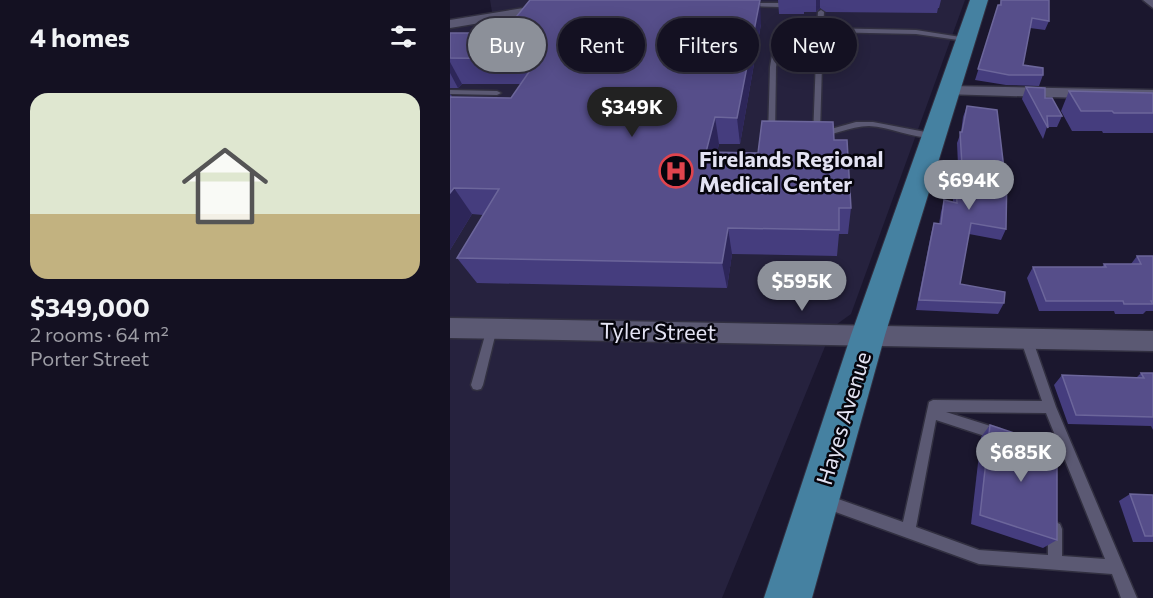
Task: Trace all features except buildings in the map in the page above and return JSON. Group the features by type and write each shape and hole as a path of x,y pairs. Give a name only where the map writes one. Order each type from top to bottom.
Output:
{"main road":[{"name":"Hayes Avenue","path":"788,598 868,335 979,0"}],"street":[{"path":"450,24 483,14 594,0"},
{"path":"1149,0 1153,4"},
{"path":"948,91 1153,95"},
{"name":"Tyler Street","path":"450,328 1153,341"}],"lane":[{"path":"735,3 754,2 780,5"},
{"path":"752,13 754,2"},
{"path":"820,12 820,18"},
{"path":"857,31 914,32 965,39"},
{"path":"774,72 771,138 779,138"},
{"path":"816,135 818,72"},
{"path":"450,92 497,93"},
{"path":"804,137 856,124 873,124 933,136"},
{"path":"477,385 492,328"},
{"path":"1026,338 1050,407 1129,598"},
{"path":"908,532 933,406 1050,407"},
{"path":"932,413 1009,438"},
{"path":"1054,453 1067,448"},
{"path":"818,499 979,557 1116,567"},
{"path":"1054,519 1055,563"}],"shaded area":[{"name":"Firelands Regional Medical Center","path":"490,0 965,0 851,314 833,327 722,598 450,598 450,27 468,24 468,72 546,72 546,18 489,18 492,12"}],"place":[{"name":"Firelands Regional Medical Center","path":"676,171"}]}
